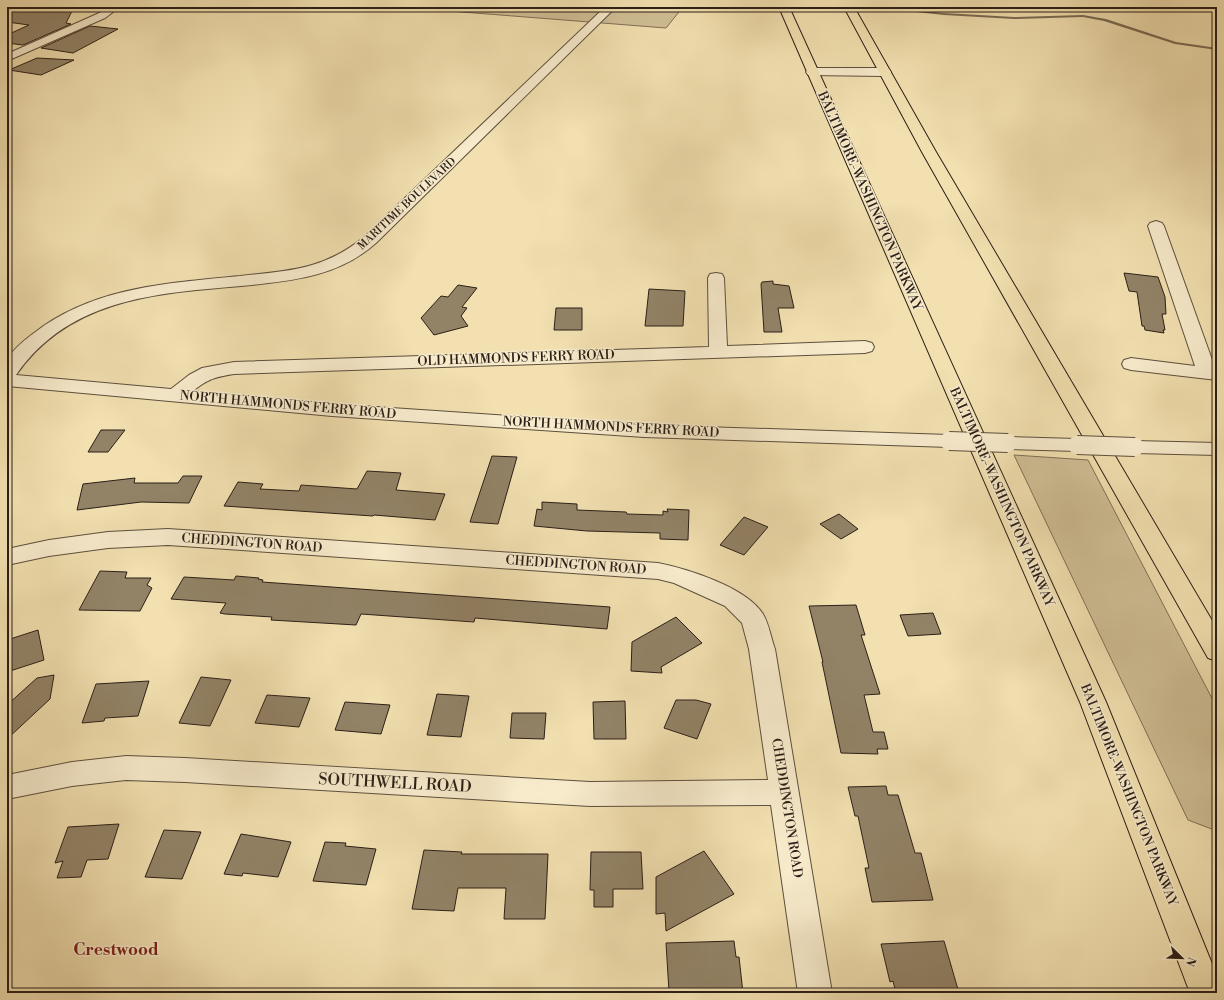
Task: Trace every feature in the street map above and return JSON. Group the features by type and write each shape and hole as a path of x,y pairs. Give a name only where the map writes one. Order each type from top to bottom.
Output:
{"highway":[{"name":"BALTIMORE-WASHINGTON PARKWAY","path":"784,7 1093,702 1207,993"},
{"path":"849,7 934,159 1217,651"}],"street":[{"name":"MARITIME BOULEVARD","path":"7,374 29,346 53,326 73,313 100,302 126,295 308,272 333,264 352,255 370,240 612,7"},
{"path":"10,55 101,16 108,12 108,8"},
{"path":"812,72 885,72"},
{"path":"1130,364 1212,373 1156,226"},
{"path":"716,278 718,352"},
{"name":"OLD HAMMONDS FERRY ROAD","path":"175,396 196,379 209,372 234,368 865,347"},
{"name":"NORTH HAMMONDS FERRY ROAD","path":"7,380 339,410 644,430 1217,449"},
{"name":"CHEDDINGTON ROAD","path":"7,557 49,548 108,540 168,537 658,571 680,576 734,600 753,619 762,649 815,993"},
{"name":"SOUTHWELL ROAD","path":"7,787 72,774 126,768 185,770 590,794 785,792"}],"shaded area":[{"path":"398,7 683,7 666,28"},
{"path":"1014,455 1088,460 1217,708 1217,831 1188,820"}],"building":[{"path":"7,7 59,11 67,7 74,7 66,23 71,24 23,45 7,43 7,35 29,25 7,22"},
{"path":"90,26 118,29 73,53 41,48"},
{"path":"37,58 74,60 41,75 9,70"},
{"path":"1124,273 1158,277 1165,297 1166,314 1162,314 1165,330 1163,330 1164,333 1145,330 1144,326 1142,326 1137,292 1129,291"},
{"path":"773,281 773,284 789,286 794,308 778,308 782,332 764,332 761,284 762,282"},
{"path":"458,285 477,288 462,307 467,308 461,316 468,326 434,335 421,318 441,296 448,297"},
{"path":"649,289 685,291 683,326 645,326"},
{"path":"556,308 582,308 582,330 554,330"},
{"path":"101,430 125,430 108,452 88,452"},
{"path":"492,456 517,457 498,524 470,522"},
{"path":"367,471 401,473 396,490 445,494 435,520 224,506 238,482 263,484 260,489 299,491 301,485 357,489"},
{"path":"183,476 202,476 189,503 141,502 77,510 83,484 135,478 134,483 178,483"},
{"path":"542,502 577,504 577,510 626,512 627,514 663,515 663,511 668,512 667,509 689,510 688,540 660,539 660,533 587,531 534,526 537,509 542,510"},
{"path":"839,514 858,529 841,539 820,524"},
{"path":"744,517 768,527 744,555 720,545"},
{"path":"100,571 127,572 125,578 151,578 147,585 152,588 140,611 79,610"},
{"path":"236,576 259,578 258,579 263,580 262,582 610,607 607,629 475,618 474,622 361,614 356,625 271,620 272,617 225,614 220,613 226,603 171,599 184,577 234,580"},
{"path":"856,605 865,635 861,635 880,694 864,695 873,732 884,732 888,749 877,749 878,754 841,753 823,662 809,606"},
{"path":"933,613 941,634 908,636 900,615"},
{"path":"676,617 702,643 661,667 662,673 631,671 632,642"},
{"path":"38,630 44,660 7,672 7,640"},
{"path":"54,675 50,699 7,739 7,705 37,678"},
{"path":"201,677 231,680 210,726 179,723"},
{"path":"149,681 138,716 105,718 104,721 82,723 96,684"},
{"path":"437,694 469,696 461,737 427,735"},
{"path":"267,695 310,698 299,727 255,723"},
{"path":"676,700 696,700 711,704 697,739 664,728"},
{"path":"625,701 626,739 594,739 593,702"},
{"path":"345,702 390,705 381,734 335,730"},
{"path":"512,713 546,713 544,739 510,738"},
{"path":"886,786 888,795 898,795 915,853 921,853 933,900 872,902 865,868 869,868 858,816 855,816 848,787"},
{"path":"119,824 108,859 87,860 81,877 57,878 63,861 55,863 68,827"},
{"path":"164,830 201,832 182,879 145,877"},
{"path":"241,834 291,842 278,877 243,873 242,876 224,874"},
{"path":"325,842 346,843 345,846 376,849 366,885 313,881"},
{"path":"424,850 462,852 461,854 548,854 545,919 504,919 506,888 458,888 454,911 412,909"},
{"path":"704,851 734,894 666,931 665,913 656,914 656,877"},
{"path":"591,852 641,852 643,889 613,889 613,907 594,907 594,890 590,890"},
{"path":"734,941 736,957 739,957 743,993 699,993 699,991 669,992 666,943"},
{"path":"944,941 959,993 896,993 893,981 890,982 881,944"}],"waterway":[{"path":"897,9 944,14 1014,18 1083,16 1105,20 1175,43 1217,49"}],"district":[{"name":"Crestwood","path":"116,950"}]}
